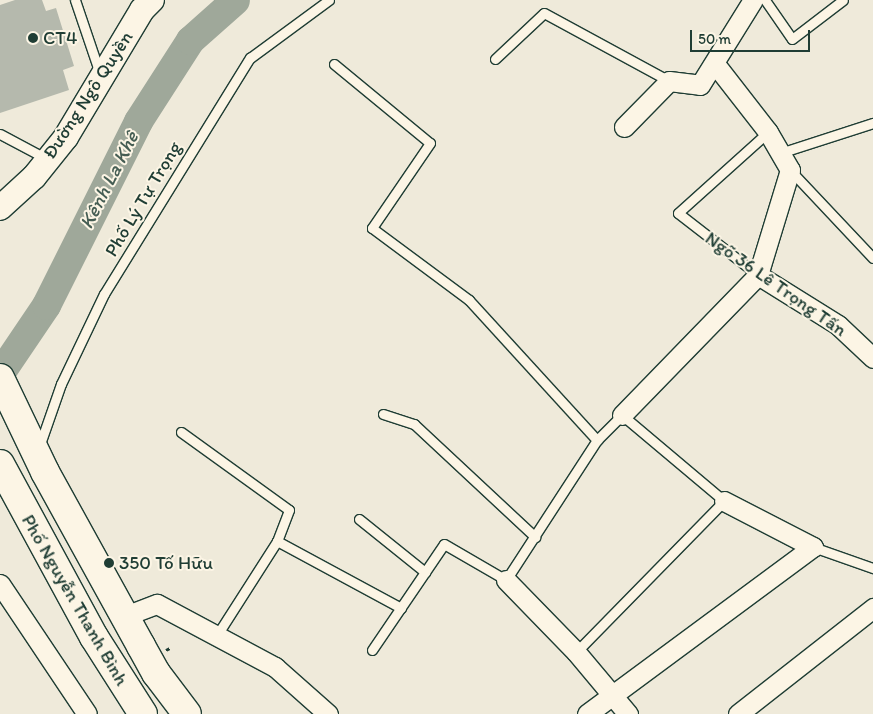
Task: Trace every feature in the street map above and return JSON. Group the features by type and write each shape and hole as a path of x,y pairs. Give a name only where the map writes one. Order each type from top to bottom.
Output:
{"main road":[{"name":"Phố Nguyễn Thanh Bình","path":"0,378 37,454 124,616 156,673 187,714"},
{"name":"Phố Nguyễn Thanh Bình","path":"3,480 94,637 141,713"}],"street":[{"name":"Đường Ngô Quyền","path":"0,208 34,177 66,136 142,10 152,0"},
{"path":"624,127 669,81 700,85 715,64 753,0"},
{"path":"622,415 758,275 790,170 768,132 715,64"},
{"name":"Ngõ 36 Lê Trọng Tấn","path":"758,275 838,325 873,358"},
{"path":"587,714 813,547 724,501"},
{"path":"506,580 576,652 628,714"},
{"path":"0,584 87,714"},
{"path":"124,616 157,604 275,667 322,712"},
{"path":"738,714 873,608"}],"lane":[{"path":"75,0 101,79"},
{"name":"Phố Lý Tự Trọng","path":"37,454 62,384 104,294 250,58 330,0"},
{"path":"766,0 792,39 843,0"},
{"path":"496,59 544,13 669,81"},
{"path":"334,64 430,143 372,228 469,300 597,440"},
{"path":"780,153 873,123"},
{"name":"Ngõ 36 Lê Trọng Tấn","path":"758,275 678,213 768,132"},
{"path":"0,134 47,159"},
{"path":"790,170 873,258"},
{"path":"383,414 414,424 535,537"},
{"path":"372,650 444,544 506,580 597,440 622,415 724,501 576,652"},
{"path":"181,432 289,510 277,541 217,636"},
{"path":"359,519 425,572"},
{"path":"277,541 401,608"},
{"path":"813,547 873,568"}],"building":[{"name":"CT4","path":"15,0 42,0 46,11 56,8 74,66 63,70 69,90 0,113 0,5"}],"waterway":[{"name":"Kênh La Khê","path":"0,373 46,305 138,121 190,40 235,0"}],"place":[{"name":"CT4","path":"33,38"},
{"name":"350 Tố Hữu","path":"109,563"}]}
